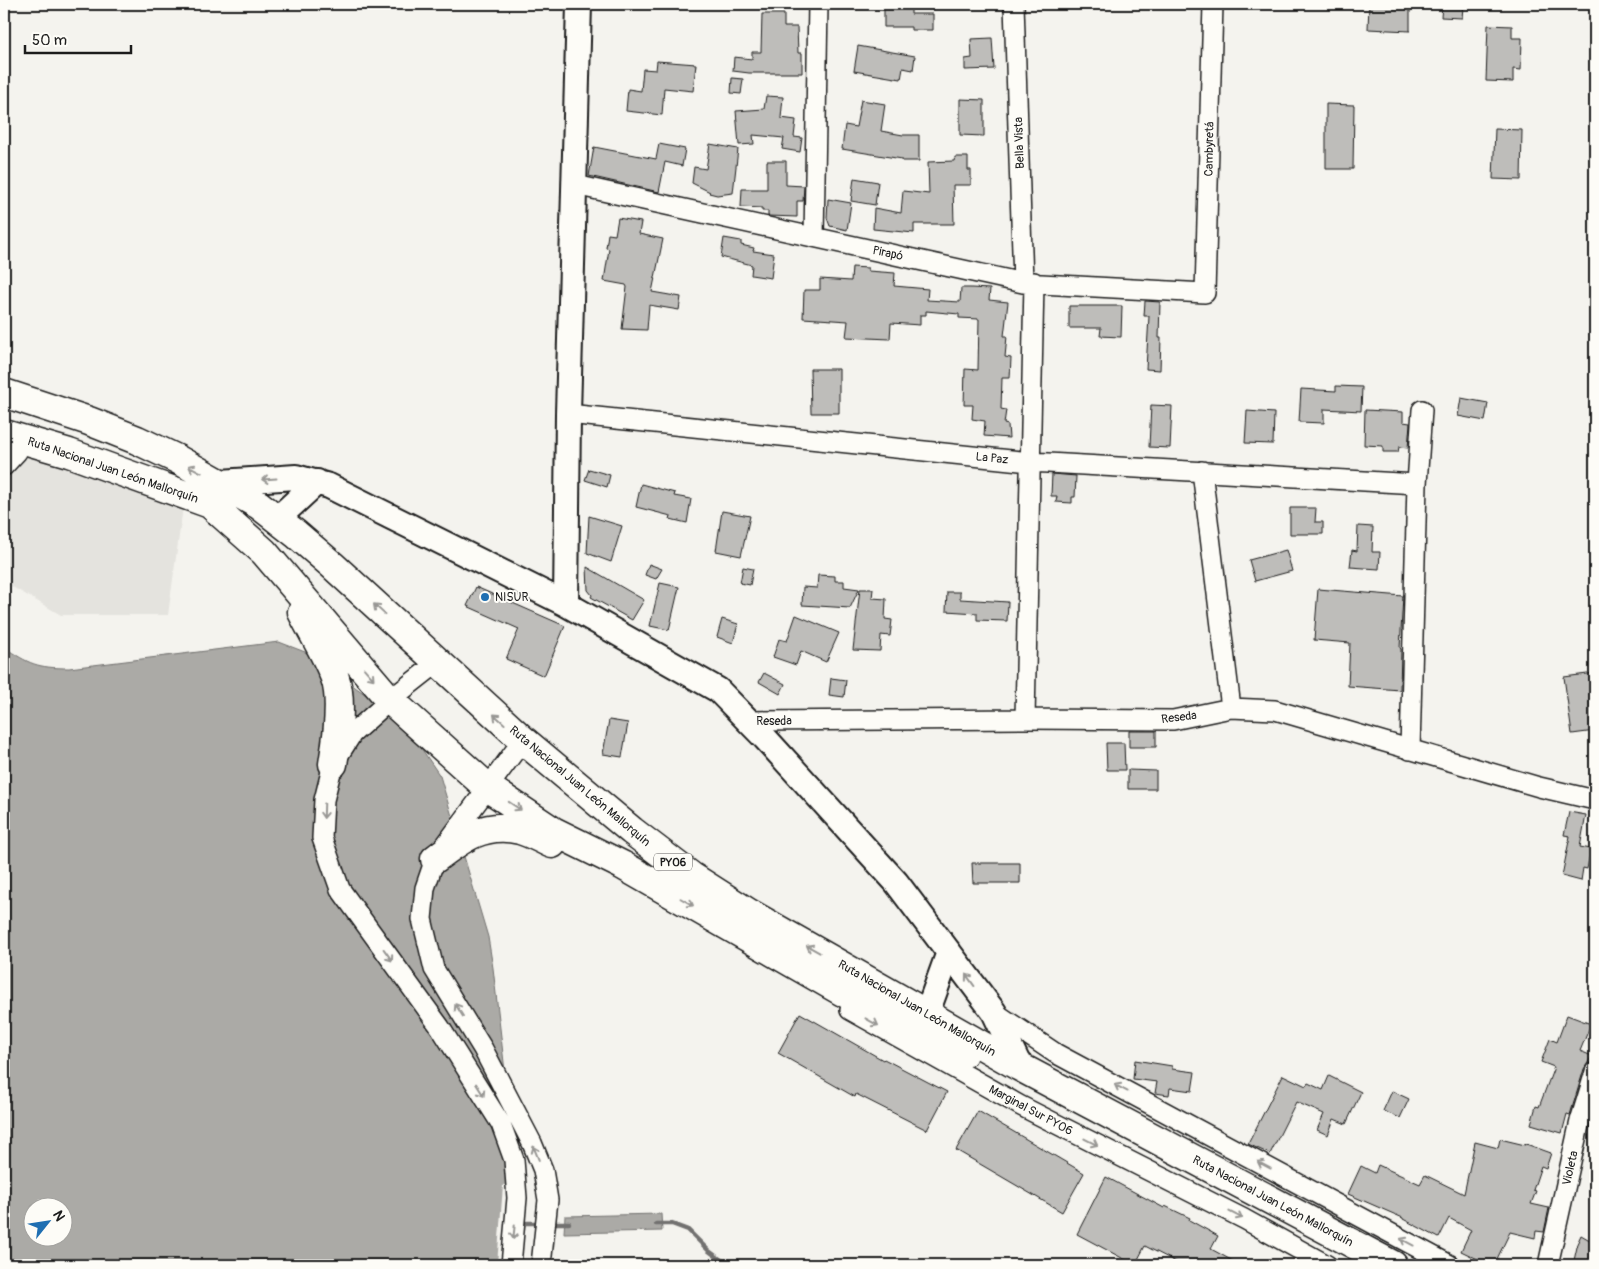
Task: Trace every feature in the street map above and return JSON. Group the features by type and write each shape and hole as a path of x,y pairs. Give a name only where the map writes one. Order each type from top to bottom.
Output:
{"highway":[{"name":"Ruta Nacional Juan León Mallorquín","path":"4,393 90,421 178,459 215,493 390,700 487,787 553,831 622,865 843,992 925,1023 1020,1067 1393,1265"},
{"name":"Ruta Nacional Juan León Mallorquín","path":"9,435 215,493"},
{"path":"215,493 259,524 277,519"},
{"name":"Ruta Nacional Juan León Mallorquín","path":"277,519 332,565 522,740 632,831 691,876 925,1023 1360,1265"},
{"path":"279,568 336,680 339,705 333,764"},
{"path":"435,859 475,832 493,828 519,830 600,867 657,885"}],"main road":[{"path":"566,604 568,414 579,4"},
{"path":"215,493 296,477 329,486 566,604 718,690 750,721 896,882 994,1012 1020,1067"},
{"path":"277,519 317,482"},
{"path":"925,1023 949,952"}],"street":[{"path":"814,237 818,4"},
{"name":"Bella Vista","path":"1014,4 1028,283 1030,462 1025,719"},
{"name":"Cambyretá","path":"1205,293 1212,4"},
{"name":"Pirapó","path":"575,185 1028,283 1205,293"},
{"path":"1410,750 1417,484 1422,410"},
{"name":"La Paz","path":"568,414 1030,462 1417,484"},
{"path":"4,466 17,452 9,435"},
{"path":"1202,471 1231,708"},
{"path":"437,663 390,700 352,734 333,764 324,800 322,838 340,889 440,1027 502,1124 514,1160 517,1198 510,1265"},
{"name":"Reseda","path":"750,721 1173,720 1231,708 1275,710 1539,787 1595,800"},
{"path":"522,740 435,859 425,888 422,919 434,969 483,1049 532,1143 543,1170 548,1200 541,1265"},
{"name":"Marginal Sur PY06","path":"745,936 816,988 861,1016 1021,1106 1244,1219 1327,1265"},
{"path":"994,1012 1055,1053 1450,1265"},
{"name":"Violeta","path":"1548,1265 1580,1121 1595,1072"}],"shaded area":[{"path":"7,444 183,507 168,615 61,615 4,582 4,458"},
{"path":"279,642 305,652 400,720 440,776 488,937 522,1217 516,1265 4,1265 4,647 27,661 49,667 69,668"},
{"path":"661,1214 662,1231 564,1233 565,1216"}],"pier":[{"path":"503,1185 521,1186 519,1265 497,1265"}],"building":[{"path":"884,4 911,4 911,14 933,14 933,30 911,30 911,27 884,27"},
{"path":"1369,4 1410,5 1410,31 1368,29"},
{"path":"1442,6 1463,7 1462,18 1441,17"},
{"path":"762,14 784,14 784,27 797,27 798,53 802,53 802,73 749,73 733,71 734,57 752,59 752,52 761,52"},
{"path":"1488,25 1512,26 1512,38 1522,38 1521,70 1513,69 1513,82 1486,81"},
{"path":"992,38 994,69 965,70 965,59 972,58 971,39"},
{"path":"858,46 915,56 913,70 903,68 901,79 854,71"},
{"path":"657,61 696,64 693,91 664,88 662,115 626,111 628,89 641,91 643,69 656,70"},
{"path":"732,78 743,79 741,94 731,93"},
{"path":"766,96 783,97 781,118 796,120 794,137 802,138 800,152 782,149 784,138 753,135 754,144 739,145 736,111 764,109"},
{"path":"960,99 984,100 984,136 960,135"},
{"path":"861,100 885,104 881,131 903,135 919,135 919,161 902,161 902,159 842,149 845,125 856,127"},
{"path":"1326,104 1354,105 1353,169 1326,169"},
{"path":"1495,129 1522,130 1521,180 1493,179"},
{"path":"659,144 685,149 682,166 665,162 659,192 589,176 594,147 656,159"},
{"path":"710,144 738,149 733,193 717,195 709,193 692,183 694,167 706,169"},
{"path":"955,157 968,157 968,170 971,170 971,185 953,185 954,224 914,224 914,233 873,229 874,208 901,213 903,191 929,194 928,162 954,161"},
{"path":"767,161 786,161 786,185 804,186 803,201 797,201 797,217 768,216 768,211 762,211 762,208 741,207 742,189 767,189"},
{"path":"854,178 878,182 875,205 851,201"},
{"path":"828,199 851,203 847,230 830,226 827,218"},
{"path":"618,218 641,222 639,234 663,239 652,292 681,297 679,310 649,305 647,330 622,329 627,287 626,285 604,281 609,249 606,248 608,234 615,235"},
{"path":"724,238 741,241 741,245 754,248 753,251 774,254 771,278 751,275 752,265 721,257"},
{"path":"852,267 868,268 868,271 895,273 894,286 928,289 927,300 960,302 961,288 971,288 990,289 989,300 1008,302 1004,336 1007,336 1005,357 1011,358 1010,378 1002,378 1001,409 1006,410 1004,424 1008,425 1009,438 984,436 985,421 972,419 973,405 964,405 965,369 978,370 979,319 959,318 959,314 926,311 926,315 920,315 920,325 891,323 890,339 846,337 848,321 803,318 804,290 820,290 820,279 851,281"},
{"path":"1145,301 1160,302 1160,370 1146,369 1149,316 1144,316"},
{"path":"1069,306 1122,306 1121,337 1100,336 1101,328 1069,328"},
{"path":"810,369 839,369 839,413 811,413"},
{"path":"1336,386 1362,387 1361,411 1324,409 1324,423 1299,422 1301,389 1336,391"},
{"path":"1461,398 1488,403 1485,421 1458,416"},
{"path":"1151,405 1172,406 1170,448 1149,447"},
{"path":"1365,410 1403,412 1403,422 1410,423 1408,448 1399,447 1398,452 1383,452 1383,446 1364,445"},
{"path":"1247,411 1274,413 1273,444 1245,443"},
{"path":"589,469 610,475 607,487 585,480"},
{"path":"1052,474 1076,476 1075,497 1072,497 1072,503 1056,502 1057,496 1051,496"},
{"path":"641,484 675,493 674,496 691,499 687,523 670,519 671,516 636,507"},
{"path":"1290,508 1316,508 1315,522 1323,522 1323,534 1290,534"},
{"path":"722,511 750,516 741,556 716,551"},
{"path":"589,516 622,526 611,562 587,553"},
{"path":"1358,526 1373,527 1372,552 1380,552 1379,569 1350,567 1352,550 1357,551"},
{"path":"1286,550 1292,571 1255,581 1249,560"},
{"path":"649,564 662,569 656,579 645,575"},
{"path":"587,567 644,600 632,620 591,597 592,595 588,590"},
{"path":"743,567 753,569 750,585 740,583"},
{"path":"818,575 835,576 835,581 844,581 844,587 859,589 850,608 802,605 803,587 817,588"},
{"path":"660,583 679,587 669,630 650,626"},
{"path":"476,587 565,626 544,676 506,659 519,629 467,606"},
{"path":"860,589 873,589 872,598 886,599 885,619 892,620 890,636 881,635 880,651 853,650"},
{"path":"1318,589 1403,596 1400,690 1348,686 1350,643 1314,640"},
{"path":"947,592 960,592 960,599 1008,602 1007,621 977,620 977,613 946,611"},
{"path":"796,615 839,633 826,662 801,651 796,665 773,657 779,639 787,641"},
{"path":"722,619 738,624 733,643 717,637"},
{"path":"764,673 785,684 780,694 759,682"},
{"path":"1595,673 1595,731 1572,734 1564,677"},
{"path":"831,678 846,680 844,697 829,695"},
{"path":"609,720 628,723 622,757 603,754"},
{"path":"1129,731 1156,731 1156,747 1129,747"},
{"path":"1106,743 1124,743 1125,770 1107,770"},
{"path":"1128,770 1156,771 1156,789 1128,789"},
{"path":"1569,812 1586,815 1580,847 1591,849 1587,869 1583,868 1581,881 1562,876 1570,836 1564,835"},
{"path":"972,863 1020,863 1020,883 973,883"},
{"path":"800,1013 883,1060 947,1092 927,1130 856,1094 855,1097 778,1053"},
{"path":"1567,1015 1591,1024 1580,1051 1592,1056 1584,1069 1570,1115 1567,1114 1562,1133 1531,1124 1536,1106 1539,1107 1554,1067 1541,1062 1550,1039 1557,1042"},
{"path":"1135,1060 1172,1066 1172,1069 1195,1072 1192,1091 1170,1088 1169,1095 1155,1093 1157,1082 1133,1079"},
{"path":"1283,1075 1306,1086 1308,1083 1323,1090 1329,1076 1361,1092 1346,1124 1334,1119 1328,1135 1317,1130 1324,1114 1296,1102 1270,1154 1248,1144"},
{"path":"1392,1091 1409,1099 1400,1118 1383,1111"},
{"path":"978,1111 1084,1173 1062,1212 956,1150"},
{"path":"1500,1139 1526,1144 1551,1153 1546,1168 1541,1166 1533,1190 1536,1191 1531,1204 1549,1208 1544,1232 1536,1231 1535,1238 1510,1232 1494,1265 1490,1265 1461,1251 1471,1230 1449,1218 1439,1238 1403,1218 1348,1194 1361,1166 1375,1173 1378,1165 1420,1184 1425,1175 1464,1194 1475,1142 1498,1148"},
{"path":"1106,1177 1164,1208 1165,1206 1190,1218 1189,1220 1218,1236 1211,1249 1240,1265 1182,1265 1145,1246 1135,1265 1077,1234"},
{"path":"1581,1235 1595,1243 1595,1265 1573,1265 1576,1246"}],"waterway":[{"path":"519,1223 541,1223"},
{"path":"551,1223 569,1223"},
{"path":"656,1224 672,1224 688,1230 709,1251 728,1265"}],"place":[{"name":"NISUR","path":"485,597"}]}
